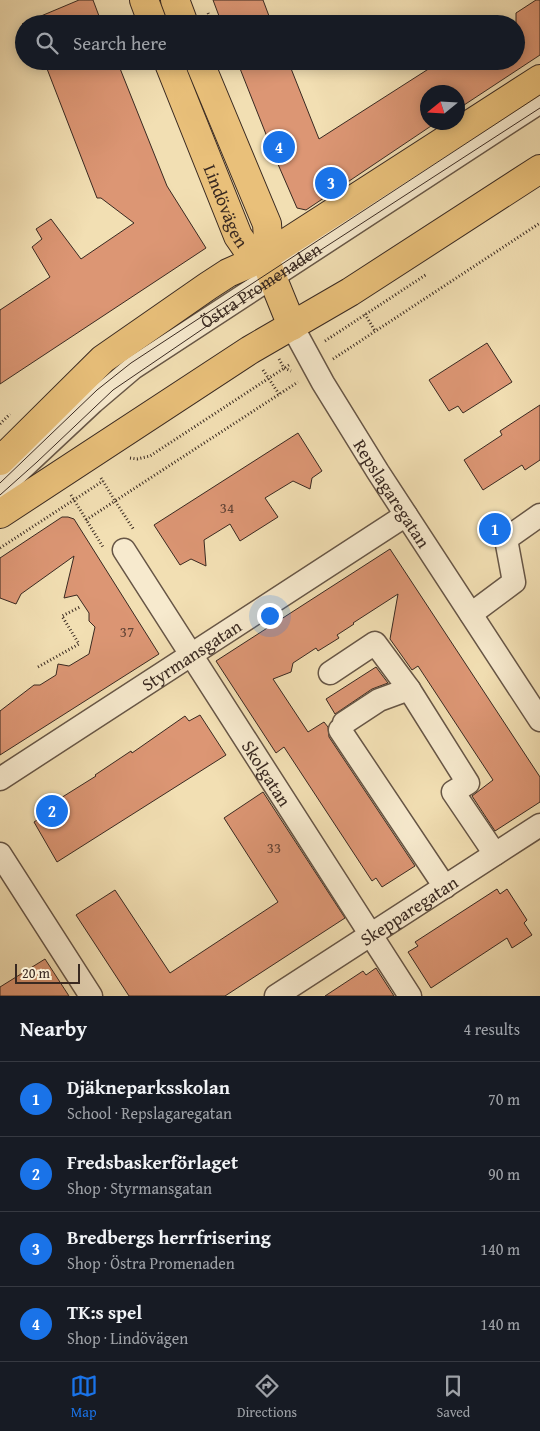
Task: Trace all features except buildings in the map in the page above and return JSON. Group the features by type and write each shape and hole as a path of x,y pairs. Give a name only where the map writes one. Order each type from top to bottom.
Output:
{"main road":[{"path":"144,0 150,15"},
{"path":"175,0 181,15"},
{"name":"Lindövägen","path":"172,70 238,236 247,249 268,266"},
{"name":"Lindövägen","path":"203,70 267,224 268,266"},
{"name":"Östra Promenaden","path":"0,460 10,438 103,359 228,273 268,266 540,79"},
{"path":"0,514 250,350 350,292 540,169"},
{"name":"Repslagaregatan","path":"268,266 292,326"}],"street":[{"name":"Östra Promenaden","path":"0,489 99,396 268,266 540,102"},
{"name":"Repslagaregatan","path":"292,326 306,354 406,515 540,720"},
{"name":"Styrmansgatan","path":"0,779 406,515"},
{"path":"471,614 514,582 506,539 540,515"},
{"name":"Skolgatan","path":"124,550 410,996"},
{"path":"330,673 375,643 409,689 468,783 454,792 495,854"},
{"path":"409,689 379,700 342,726 445,887"},
{"name":"Skepparegatan","path":"276,996 540,825"},
{"path":"0,854 92,996"}],"path":[{"path":"375,331 540,223"},
{"path":"306,354 435,269"},
{"path":"86,520 279,394"},
{"path":"0,548 103,481 136,534 124,550 107,552 74,500"},
{"path":"38,667 79,644 62,616 80,607"}],"tram line":[{"path":"0,483 97,390 131,363 540,95"},
{"path":"0,495 113,390 282,275 540,108"}],"place":[{"name":"TK:s spel","path":"279,147"},
{"name":"Bredbergs herrfrisering","path":"331,183"},
{"name":"Djäkneparksskolan","path":"495,529"},
{"name":"Fredsbaskerförlaget","path":"52,811"}]}
